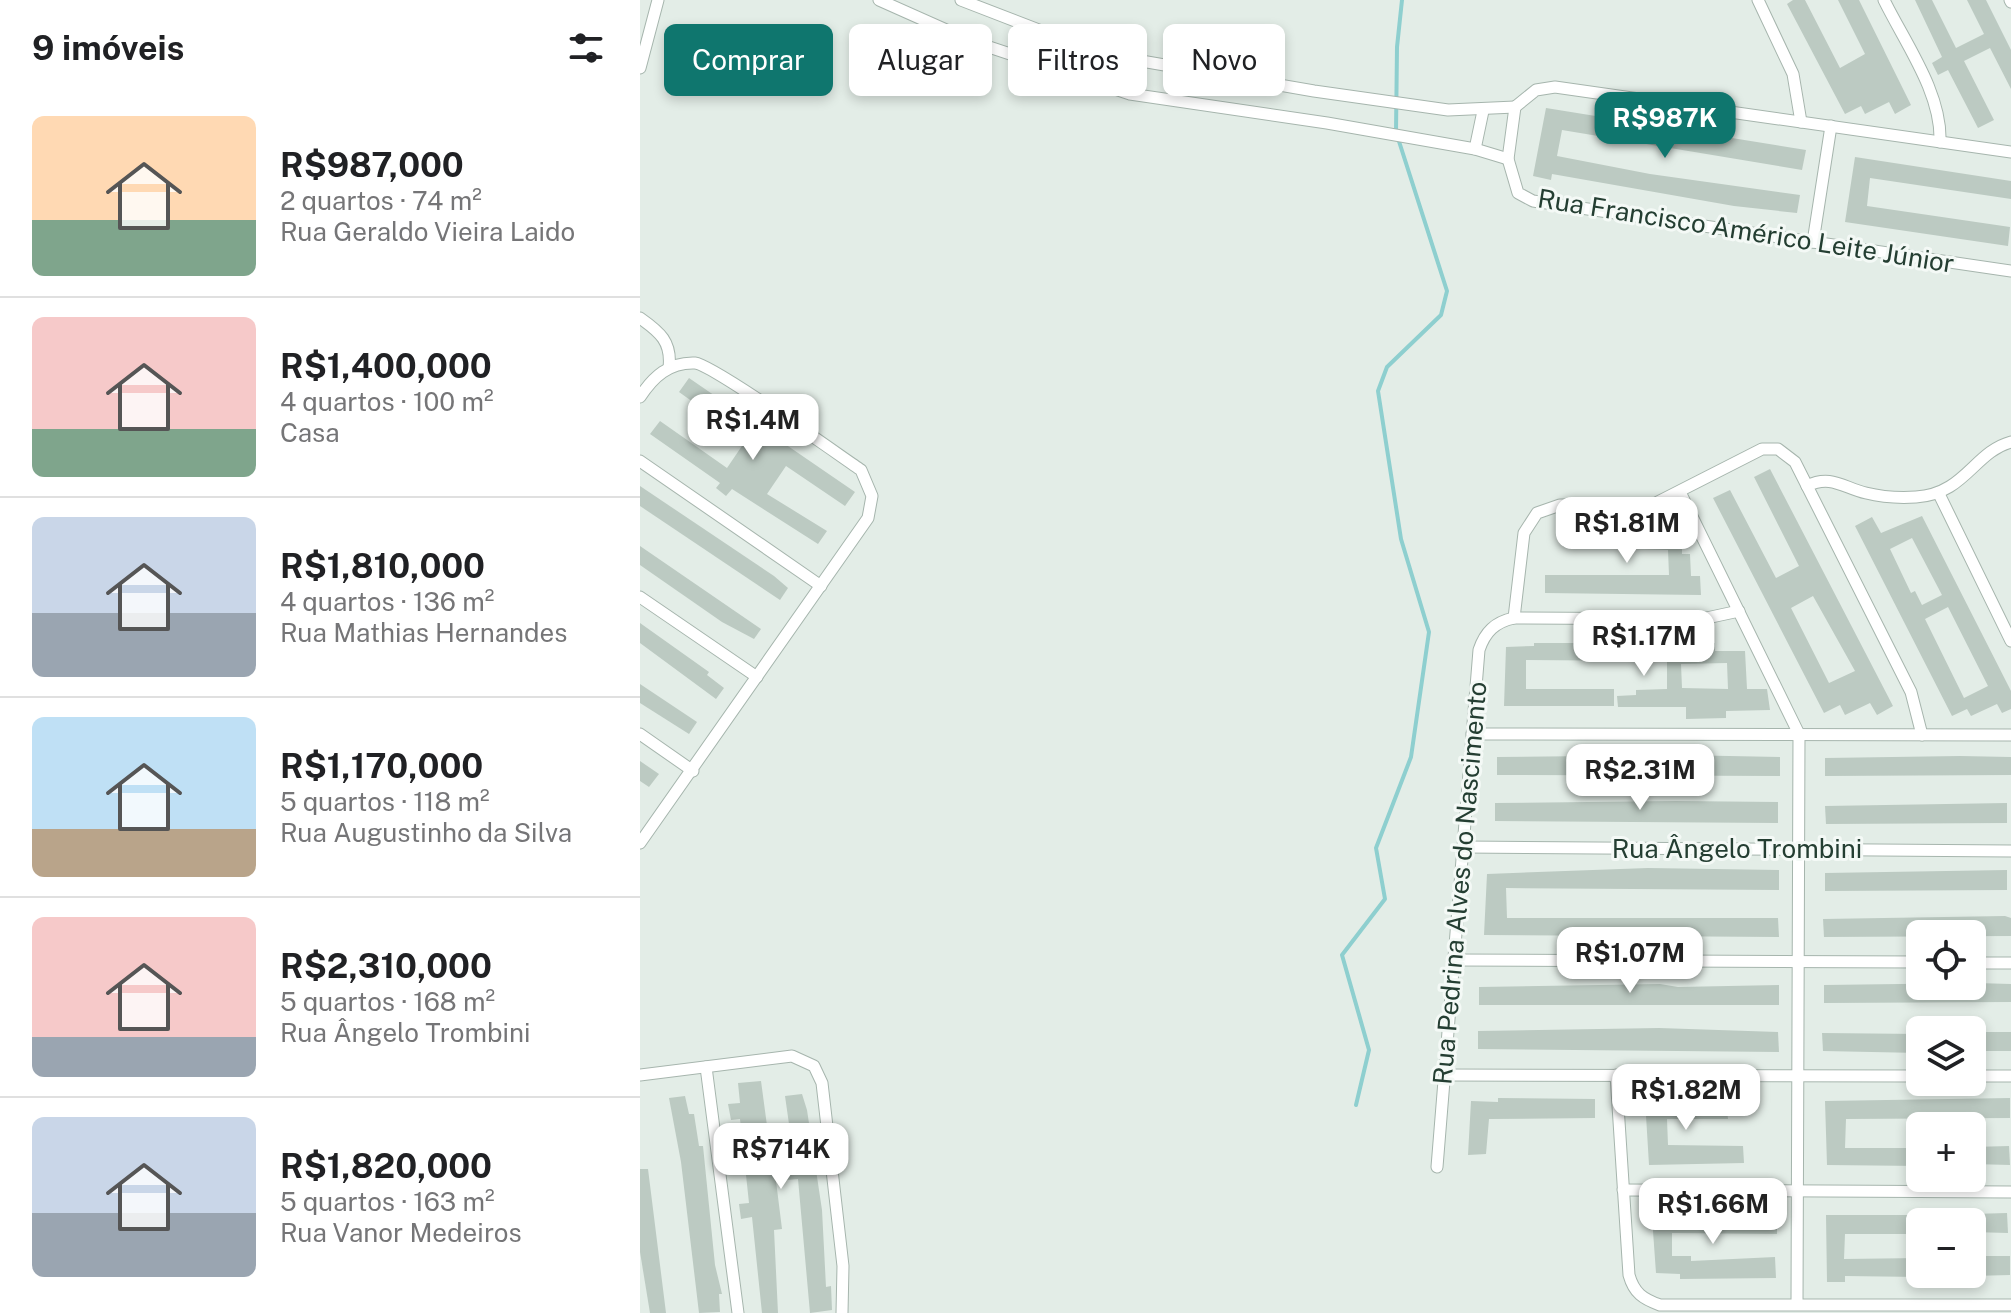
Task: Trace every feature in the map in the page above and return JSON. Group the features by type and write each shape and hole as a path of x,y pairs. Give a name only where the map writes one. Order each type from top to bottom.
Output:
{"street":[{"path":"640,68 658,0"},
{"path":"879,0 971,41 1130,94 1327,123 1475,149 1508,159 1515,107"},
{"path":"961,0 1101,54 1314,91 1448,110 1483,111 1515,107 1536,90 1555,87 2011,152"},
{"path":"1758,0 1796,82 1801,122"},
{"path":"1884,0 1932,97 1939,119 1940,142"},
{"path":"1475,149 1483,111"},
{"path":"1813,242 1831,126"},
{"name":"Rua Francisco Américo Leite Júnior","path":"1508,159 1518,193 1533,201 2011,271"},
{"path":"640,318 659,331 668,344 669,368"},
{"path":"640,397 644,381 669,368 704,365 861,470 869,482 872,504 868,518 640,843"},
{"path":"1807,486 1826,480 1864,492 1895,497 1939,494 1968,475 1998,447 2011,442"},
{"path":"1739,611 1702,619 1514,618 1524,533 1537,513 1560,505 1652,505 1767,448 1778,449 1792,458 1911,692 1922,735"},
{"path":"640,461 821,586"},
{"path":"1680,492 1799,734 1797,1304"},
{"path":"1939,494 2011,641"},
{"path":"640,597 757,677"},
{"name":"Rua Pedrina Alves do Nascimento","path":"1437,1167 1481,644 1491,628 1514,618"},
{"path":"640,734 693,771"},
{"path":"1472,734 2011,735"},
{"name":"Rua Ângelo Trombini","path":"1463,847 2011,851"},
{"path":"1454,960 1906,962"},
{"path":"1986,963 2011,963"},
{"path":"640,1075 792,1056 810,1063 822,1083 843,1266 842,1313"},
{"path":"706,1067 738,1313"},
{"path":"1445,1075 1906,1076"},
{"path":"1616,1075 1631,1281 1641,1296 1660,1309 1797,1304 2011,1305"},
{"path":"1986,1076 2011,1076"},
{"path":"1623,1190 2011,1192"}],"building":[{"path":"1793,0 1805,0 1840,68 1865,54 1838,0 1859,0 1911,105 1895,114 1889,102 1865,114 1861,106 1845,114 1787,4"},
{"path":"1915,0 1932,0 1956,48 1984,34 1967,0 1986,0 2011,50 2011,89 1990,48 1964,61 1994,120 1978,128 1948,70 1938,75 1932,63 1942,57"},
{"path":"1546,108 1806,150 1802,170 1562,130 1557,156 1650,174 1800,195 1797,213 1734,206 1552,174 1551,180 1533,176"},
{"path":"1855,157 2011,181 2011,199 1870,178 1867,206 2010,227 2008,246 1845,222"},
{"path":"689,378 855,492 845,506 786,466 767,494 827,531 818,544 732,489 726,496 716,488 720,483 650,434 660,421 727,468 746,440 679,392"},
{"path":"1770,469 1893,706 1877,715 1870,703 1845,715 1840,705 1824,713 1713,498 1730,490 1776,578 1799,566 1754,477","holes":["1813,596 1855,671 1829,683 1791,608"]},
{"path":"640,486 774,576 788,588 780,600 640,506"},
{"path":"1922,516 2011,691 2011,709 2002,713 1997,704 1971,716 1967,709 1952,716 1855,526 1872,517 1881,533","holes":["1912,538 1942,595 1922,605 1915,591 1911,593 1890,549","1948,607 1988,686 1964,698 1925,619"]},
{"path":"1627,528 1659,532 1659,537 1682,536 1682,554 1690,554 1691,576 1700,576 1701,595 1545,593 1545,575 1669,575 1668,550 1563,547 1563,529"},
{"path":"640,546 761,629 754,639 722,622 640,565"},
{"path":"640,623 709,672 707,675 724,688 716,699 640,643"},
{"path":"1534,643 1715,643 1715,651 1745,651 1747,689 1767,689 1770,710 1726,711 1726,718 1686,719 1686,707 1618,707 1617,696 1636,695 1636,690 1667,689 1667,661 1526,660 1526,689 1614,689 1614,706 1504,706 1506,647 1534,646","holes":["1727,663 1728,689 1682,688 1681,664"]},
{"path":"640,684 697,722 689,734 640,703"},
{"path":"1497,757 1780,757 1780,776 1497,775"},
{"path":"2011,757 2011,775 1825,776 1825,758"},
{"path":"640,761 659,774 649,787 640,781"},
{"path":"1778,802 1778,823 1495,821 1495,803"},
{"path":"2007,803 2007,823 1826,824 1825,806"},
{"path":"1648,868 1779,870 1779,890 1506,888 1507,918 1778,918 1779,937 1484,935 1487,874"},
{"path":"2007,870 2007,890 1825,891 1825,873"},
{"path":"2005,916 2011,918 2011,936 1986,936 1986,920 1906,920 1906,937 1824,937 1823,919"},
{"path":"1986,983 2011,984 2011,1002 1824,1003 1824,985 1906,984 1906,1000 1986,1000"},
{"path":"1660,984 1678,987 1779,985 1779,1005 1479,1005 1479,987"},
{"path":"1659,1028 1778,1032 1779,1052 1478,1049 1478,1031"},
{"path":"1986,1032 2011,1032 2011,1051 1986,1051"},
{"path":"1822,1033 1906,1034 1906,1053 1823,1051"},
{"path":"761,1081 768,1133 790,1131 785,1096 802,1094 807,1110 822,1210 826,1287 831,1286 832,1310 810,1313 798,1179 776,1181 782,1229 774,1230 778,1313 762,1313 752,1217 741,1219 739,1204 749,1203 740,1119 731,1120 728,1104 740,1103 738,1083"},
{"path":"685,1096 689,1114 694,1114 699,1146 703,1146 715,1265 722,1294 719,1294 720,1312 699,1313 681,1162 669,1098"},
{"path":"1498,1098 1595,1099 1595,1118 1489,1119 1486,1154 1468,1155 1471,1101 1498,1102"},
{"path":"2010,1098 2010,1118 1986,1118 1986,1112 1906,1112 1906,1119 1846,1119 1845,1148 1906,1148 1906,1166 1827,1165 1825,1101"},
{"path":"1645,1099 1726,1099 1728,1119 1667,1119 1668,1145 1743,1146 1744,1163 1649,1165"},
{"path":"2009,1146 2010,1165 1986,1164 1986,1147"},
{"path":"640,1169 648,1169 666,1313 650,1313 640,1252"},
{"path":"1777,1213 1777,1234 1672,1233 1672,1256 1691,1256 1691,1261 1775,1257 1776,1278 1680,1279 1680,1274 1656,1273 1652,1217"},
{"path":"2007,1213 2008,1233 1986,1232 1986,1214"},
{"path":"1826,1215 1906,1215 1906,1234 1845,1234 1844,1259 1906,1258 1906,1277 1845,1276 1845,1282 1827,1282"},
{"path":"1986,1256 2010,1256 2010,1275 1986,1276"}],"waterway":[{"path":"1356,1105 1369,1050 1342,955 1385,899 1376,848 1411,757 1429,632 1401,539 1378,391 1387,367 1441,315 1447,291 1396,132 1397,47 1402,0"}]}
